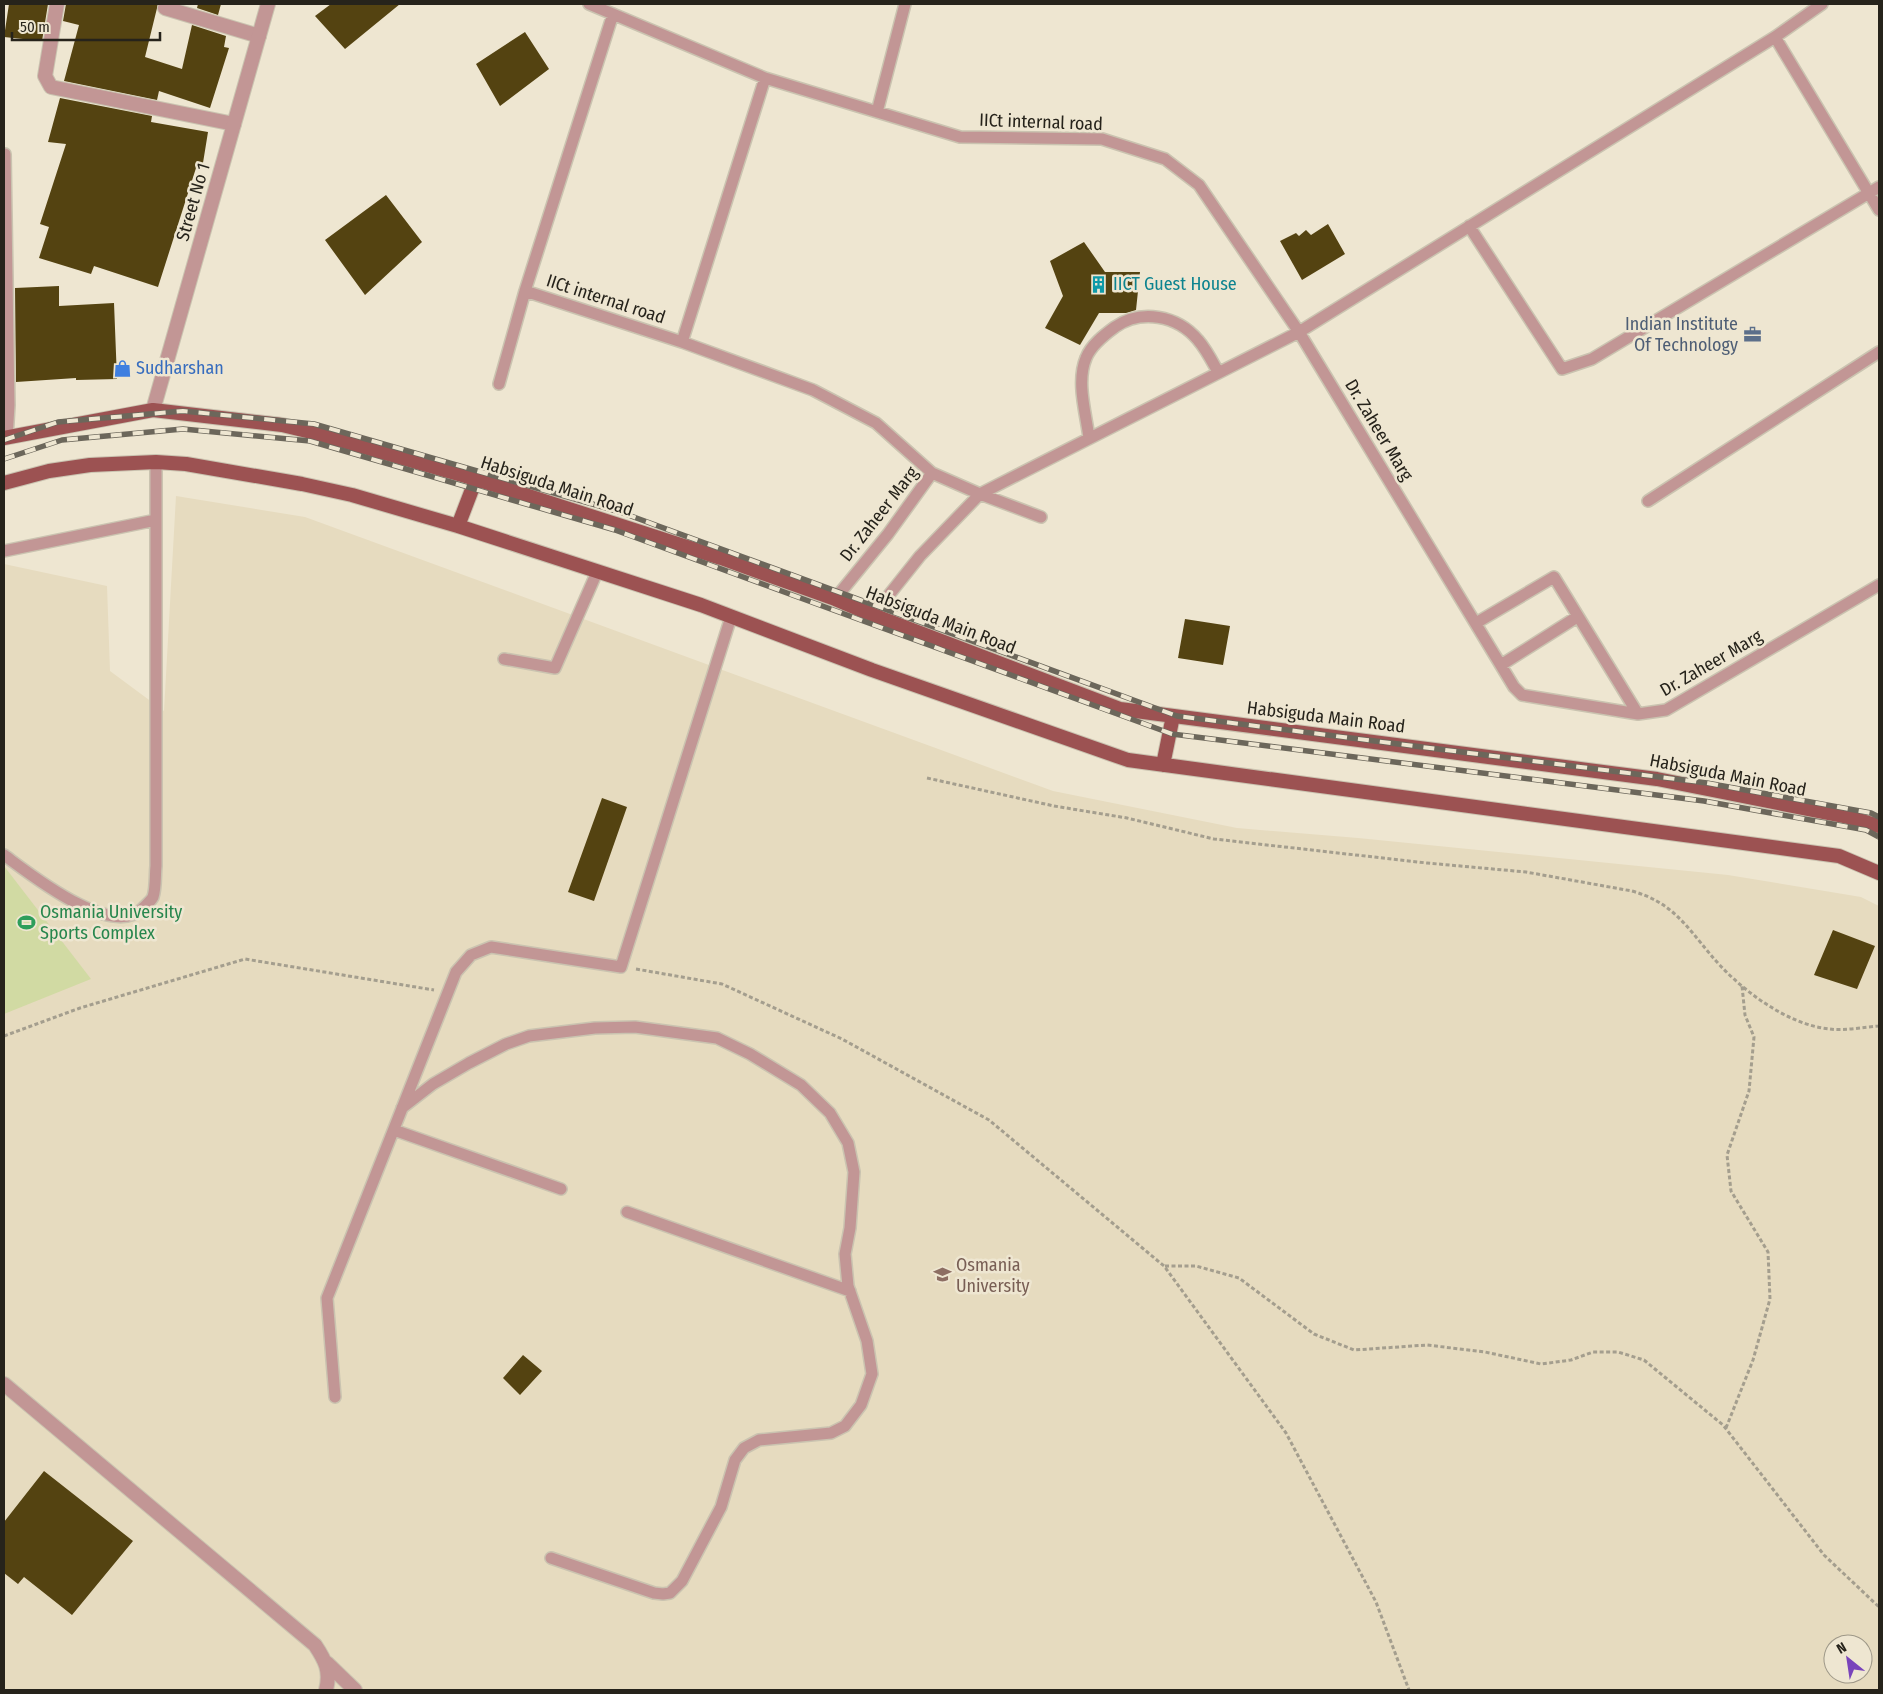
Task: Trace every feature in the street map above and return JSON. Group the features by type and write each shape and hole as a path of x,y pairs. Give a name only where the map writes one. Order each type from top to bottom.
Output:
{"main road":[{"name":"Habsiguda Main Road","path":"5,438 153,410 282,425 342,440 476,480 721,558 835,598 873,615 1120,709 1657,779 1839,815 1879,826"},
{"path":"4,483 49,472 90,465 156,462 186,464 352,494 458,526 701,605 872,670 1128,760 1838,856 1879,873"},
{"path":"458,526 476,480"},
{"path":"1163,765 1173,716"}],"street":[{"path":"57,4 45,76 51,87 234,124"},
{"name":"Street No 1","path":"153,410 268,4"},
{"path":"165,8 259,36"},
{"path":"4,1384 315,1645 327,1663 354,1690"},
{"path":"326,1690 328,1684 327,1663"}],"lane":[{"path":"588,4 765,78"},
{"path":"877,112 905,4"},
{"path":"873,615 920,556 980,494 1298,332 1774,37 1822,4"},
{"path":"525,291 613,14"},
{"path":"1774,37 1874,190 1879,210"},
{"name":"IICt internal road","path":"682,342 765,78 960,137 1102,139 1165,159 1199,185 1298,332"},
{"path":"5,438 9,405 6,154"},
{"path":"1469,226 1562,368 1592,359 1874,190"},
{"name":"IICt internal road","path":"499,384 525,291 682,342 813,390 876,423 932,473"},
{"path":"1089,438 1081,379 1086,357 1101,338 1121,323 1140,316 1176,322 1198,340 1218,372"},
{"name":"Dr. Zaheer Marg","path":"1298,332 1517,692 1522,695 1638,714 1666,710 1879,585"},
{"path":"1648,501 1879,352"},
{"path":"4,855 61,896 92,910 116,917 138,912 153,897 156,866 156,462"},
{"name":"Dr. Zaheer Marg","path":"835,598 888,534 932,473 1040,517"},
{"path":"4,551 156,520"},
{"path":"504,659 555,668 597,572"},
{"path":"1476,623 1554,577 1638,714"},
{"path":"335,1397 327,1298 456,972 471,955 491,948 621,967 731,617"},
{"path":"1501,665 1577,617"},
{"path":"402,1108 433,1084 454,1072 506,1044 529,1036 595,1028 636,1027 717,1038 750,1054 801,1085 830,1113 848,1143 854,1172 846,1254 848,1286 867,1341 872,1374 861,1404 844,1426 832,1432 759,1440 744,1448 735,1460 721,1507 682,1582 670,1593 654,1593 551,1558"},
{"path":"394,1130 560,1189"},
{"path":"627,1212 850,1291"}],"path":[{"path":"927,778 1054,806 1126,818 1214,839 1526,872 1632,890 1654,899 1683,920 1711,956 1742,986 1780,1013 1830,1030 1879,1026"},
{"path":"4,1036 80,1008 245,959 448,993"},
{"path":"621,967 722,984 842,1039 873,1056 989,1120 1164,1266 1286,1434 1376,1602 1409,1690"},
{"path":"1726,1428 1753,1360 1770,1299 1768,1252 1731,1191 1728,1155 1749,1091 1754,1037 1745,1015 1742,986"},
{"path":"1164,1266 1196,1266 1239,1278 1314,1334 1354,1350 1427,1345 1485,1352 1541,1364 1571,1360 1593,1352 1618,1352 1644,1360 1726,1428 1824,1555 1879,1607"}],"shaded area":[{"name":"Osmania University","path":"176,496 305,517 1053,791 1237,828 1358,838 1728,875 1861,897 1879,906 1879,1690 4,1690 4,564 107,586 110,671 164,711"}],"green space":[{"name":"Osmania University Sports Complex","path":"4,866 91,979 4,1014"}],"building":[{"path":"9,4 48,4 42,41 4,37"},
{"path":"66,4 158,4 145,57 182,69 192,25 226,36 224,47 229,48 210,108 159,91 157,100 64,81 79,25 63,21"},
{"path":"198,4 221,4 218,15 197,8"},
{"path":"331,4 400,4 345,49 315,16"},
{"path":"525,32 549,69 500,106 476,64"},
{"path":"60,98 152,116 151,122 208,132 202,169 196,168 158,287 94,266 91,274 39,258 49,227 40,224 66,144 48,142"},
{"path":"386,195 422,242 365,295 325,240"},
{"path":"1328,224 1345,254 1302,280 1280,241 1296,233 1299,236 1306,230 1311,235"},
{"name":"IICT Guest House","path":"1084,242 1105,272 1140,272 1136,310 1126,313 1099,313 1080,345 1045,328 1063,296 1050,261"},
{"path":"59,286 59,306 114,303 117,379 76,380 76,378 16,382 15,288"},
{"path":"1185,619 1230,626 1223,665 1178,658"},
{"path":"602,798 627,807 594,901 568,892"},
{"path":"1833,930 1875,946 1857,989 1814,975"},
{"path":"523,1355 542,1371 520,1395 503,1378"},
{"path":"44,1471 133,1541 72,1615 24,1577 18,1584 4,1573 4,1522"}],"railway":[{"path":"4,440 58,422 183,411 314,424 620,512 1177,716 1707,783 1871,813 1879,817"},
{"path":"4,459 62,440 183,429 310,441 615,530 1172,734 1704,801 1866,830 1879,837"}],"place":[{"name":"IICT Guest House","path":"1099,284"},
{"name":"Indian Institute Of Technology","path":"1752,334"},
{"name":"Sudharshan","path":"122,368"},
{"name":"Osmania University Sports Complex","path":"26,922"},
{"name":"Osmania University","path":"942,1275"}]}
